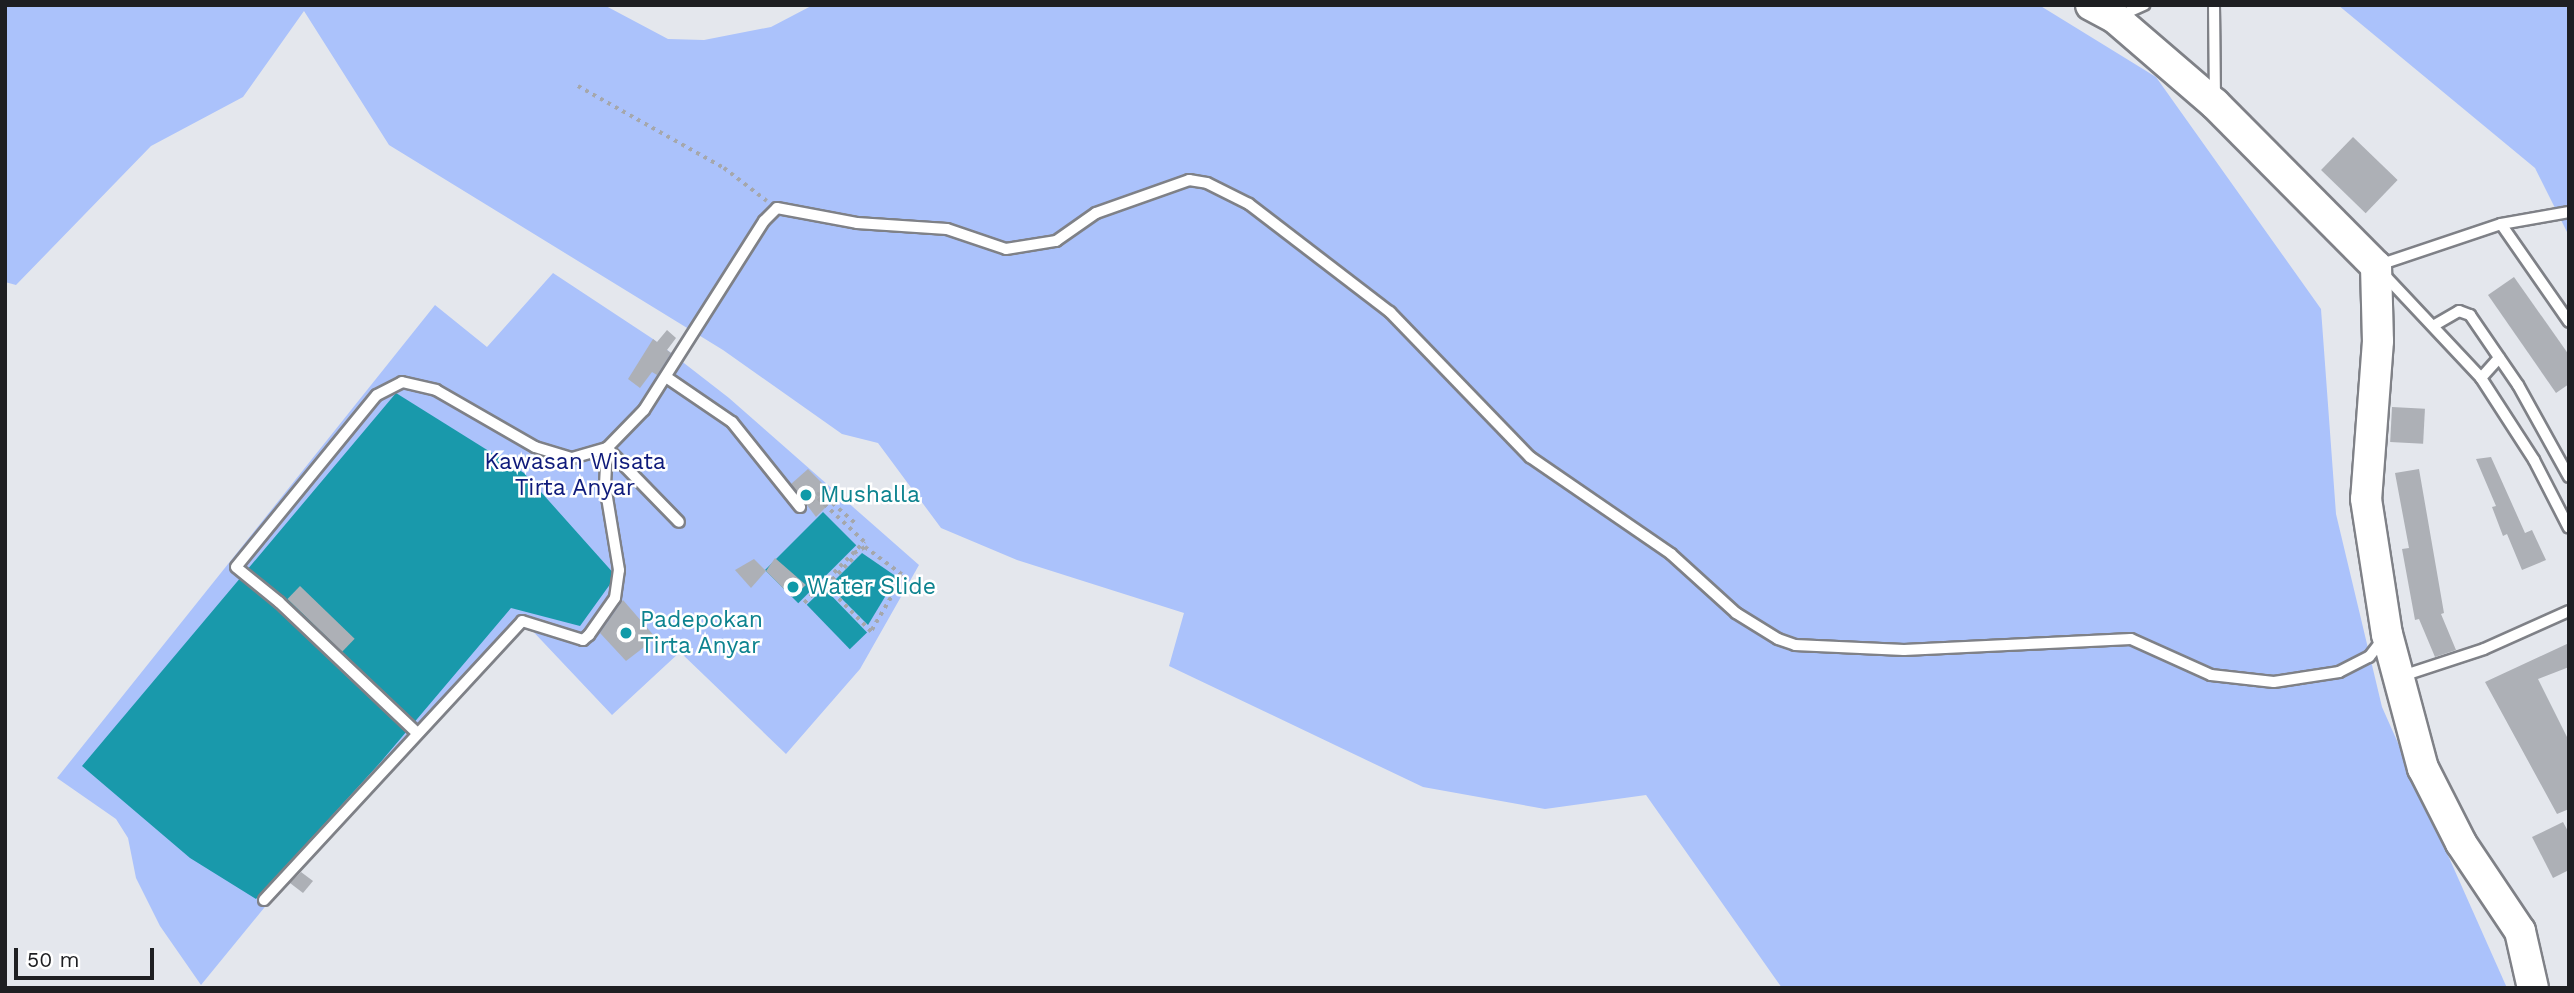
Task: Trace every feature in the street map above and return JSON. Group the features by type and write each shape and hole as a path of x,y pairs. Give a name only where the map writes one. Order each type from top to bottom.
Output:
{"main road":[{"path":"2103,12 2215,104 2376,267 2378,341 2366,499 2387,634 2423,768 2461,843 2520,931 2533,988"}],"lane":[{"path":"2103,12 2144,5"},
{"path":"2214,5 2215,104"},
{"path":"414,730 236,567 377,395 402,382 436,390 535,447 572,458 607,448 644,410 764,221 777,208 857,222 947,229 1006,249 1061,239 1096,213 1157,188 1189,180 1216,186 1249,204 1390,312 1530,457 1671,554 1754,626 1795,645 1904,650 2131,639 2211,675 2274,682 2339,671 2370,657 2387,634"},
{"path":"2569,212 2501,224 2376,267 2481,378 2550,489 2569,528"},
{"path":"2501,224 2569,322"},
{"path":"2433,326 2464,312 2499,358 2569,477 2550,489"},
{"path":"2481,378 2499,358"},
{"path":"666,377 732,422 800,507"},
{"path":"607,448 678,522"},
{"path":"264,900 414,730 522,621 583,640 615,598 619,570 605,485 607,448"},
{"path":"2398,678 2484,649 2569,611"}],"path":[{"path":"578,86 724,168 777,208"},
{"path":"804,603 855,554 865,547 904,576 871,632 826,586 855,554 864,542 816,496 820,492 855,523"}],"green space":[{"path":"5,5 604,5 668,39 704,40 771,27 813,5 2039,5 2156,77 2321,309 2336,514 2382,707 2507,988 1782,988 1646,795 1545,809 1423,787 1169,666 1184,613 1017,560 941,528 878,443 842,434 723,350 389,145 304,11 243,97 151,146 16,285 5,282"},
{"path":"2338,5 2569,5 2569,236 2535,168"},
{"name":"Kawasan Wisata Tirta Anyar","path":"553,273 653,339 729,398 919,565 860,669 786,754 680,652 612,715 526,624 273,897 201,985 160,926 136,878 128,838 116,819 57,778 435,305 487,347"}],"shaded area":[{"path":"396,393 524,473 616,576 580,626 511,608 379,764 256,899 190,858 82,766"},
{"path":"823,512 856,545 798,603 765,570"},
{"path":"862,553 897,577 868,625 829,586"},
{"path":"824,588 867,633 850,649 807,605"}],"building":[{"path":"2353,137 2398,180 2366,213 2321,170"},
{"path":"2514,277 2569,355 2569,384 2556,393 2488,295"},
{"path":"667,330 676,338 667,350 671,353 657,375 652,372 640,388 628,379 653,339 657,342"},
{"path":"2392,407 2425,409 2423,444 2390,442"},
{"path":"2491,457 2525,533 2532,530 2546,560 2522,570 2507,534 2503,536 2492,507 2496,506 2476,459"},
{"path":"808,469 836,497 816,517 791,484"},
{"path":"2419,469 2444,613 2441,614 2456,650 2435,657 2419,619 2415,620 2402,549 2409,548 2395,473"},
{"name":"Water Slide","path":"775,558 806,585 792,597 766,571"},
{"path":"754,559 766,571 751,588 735,570"},
{"path":"300,586 355,639 342,652 287,599"},
{"name":"Padepokan Tirta Anyar","path":"623,600 656,638 626,661 600,633"},
{"path":"2569,643 2569,667 2538,679 2569,741 2569,809 2557,814 2485,682"},
{"path":"2563,822 2569,833 2569,870 2553,878 2532,837"},
{"path":"301,872 313,881 303,893 290,883"}],"place":[{"name":"Mushalla","path":"806,495"},
{"name":"Water Slide","path":"793,587"},
{"name":"Padepokan Tirta Anyar","path":"626,633"}]}
